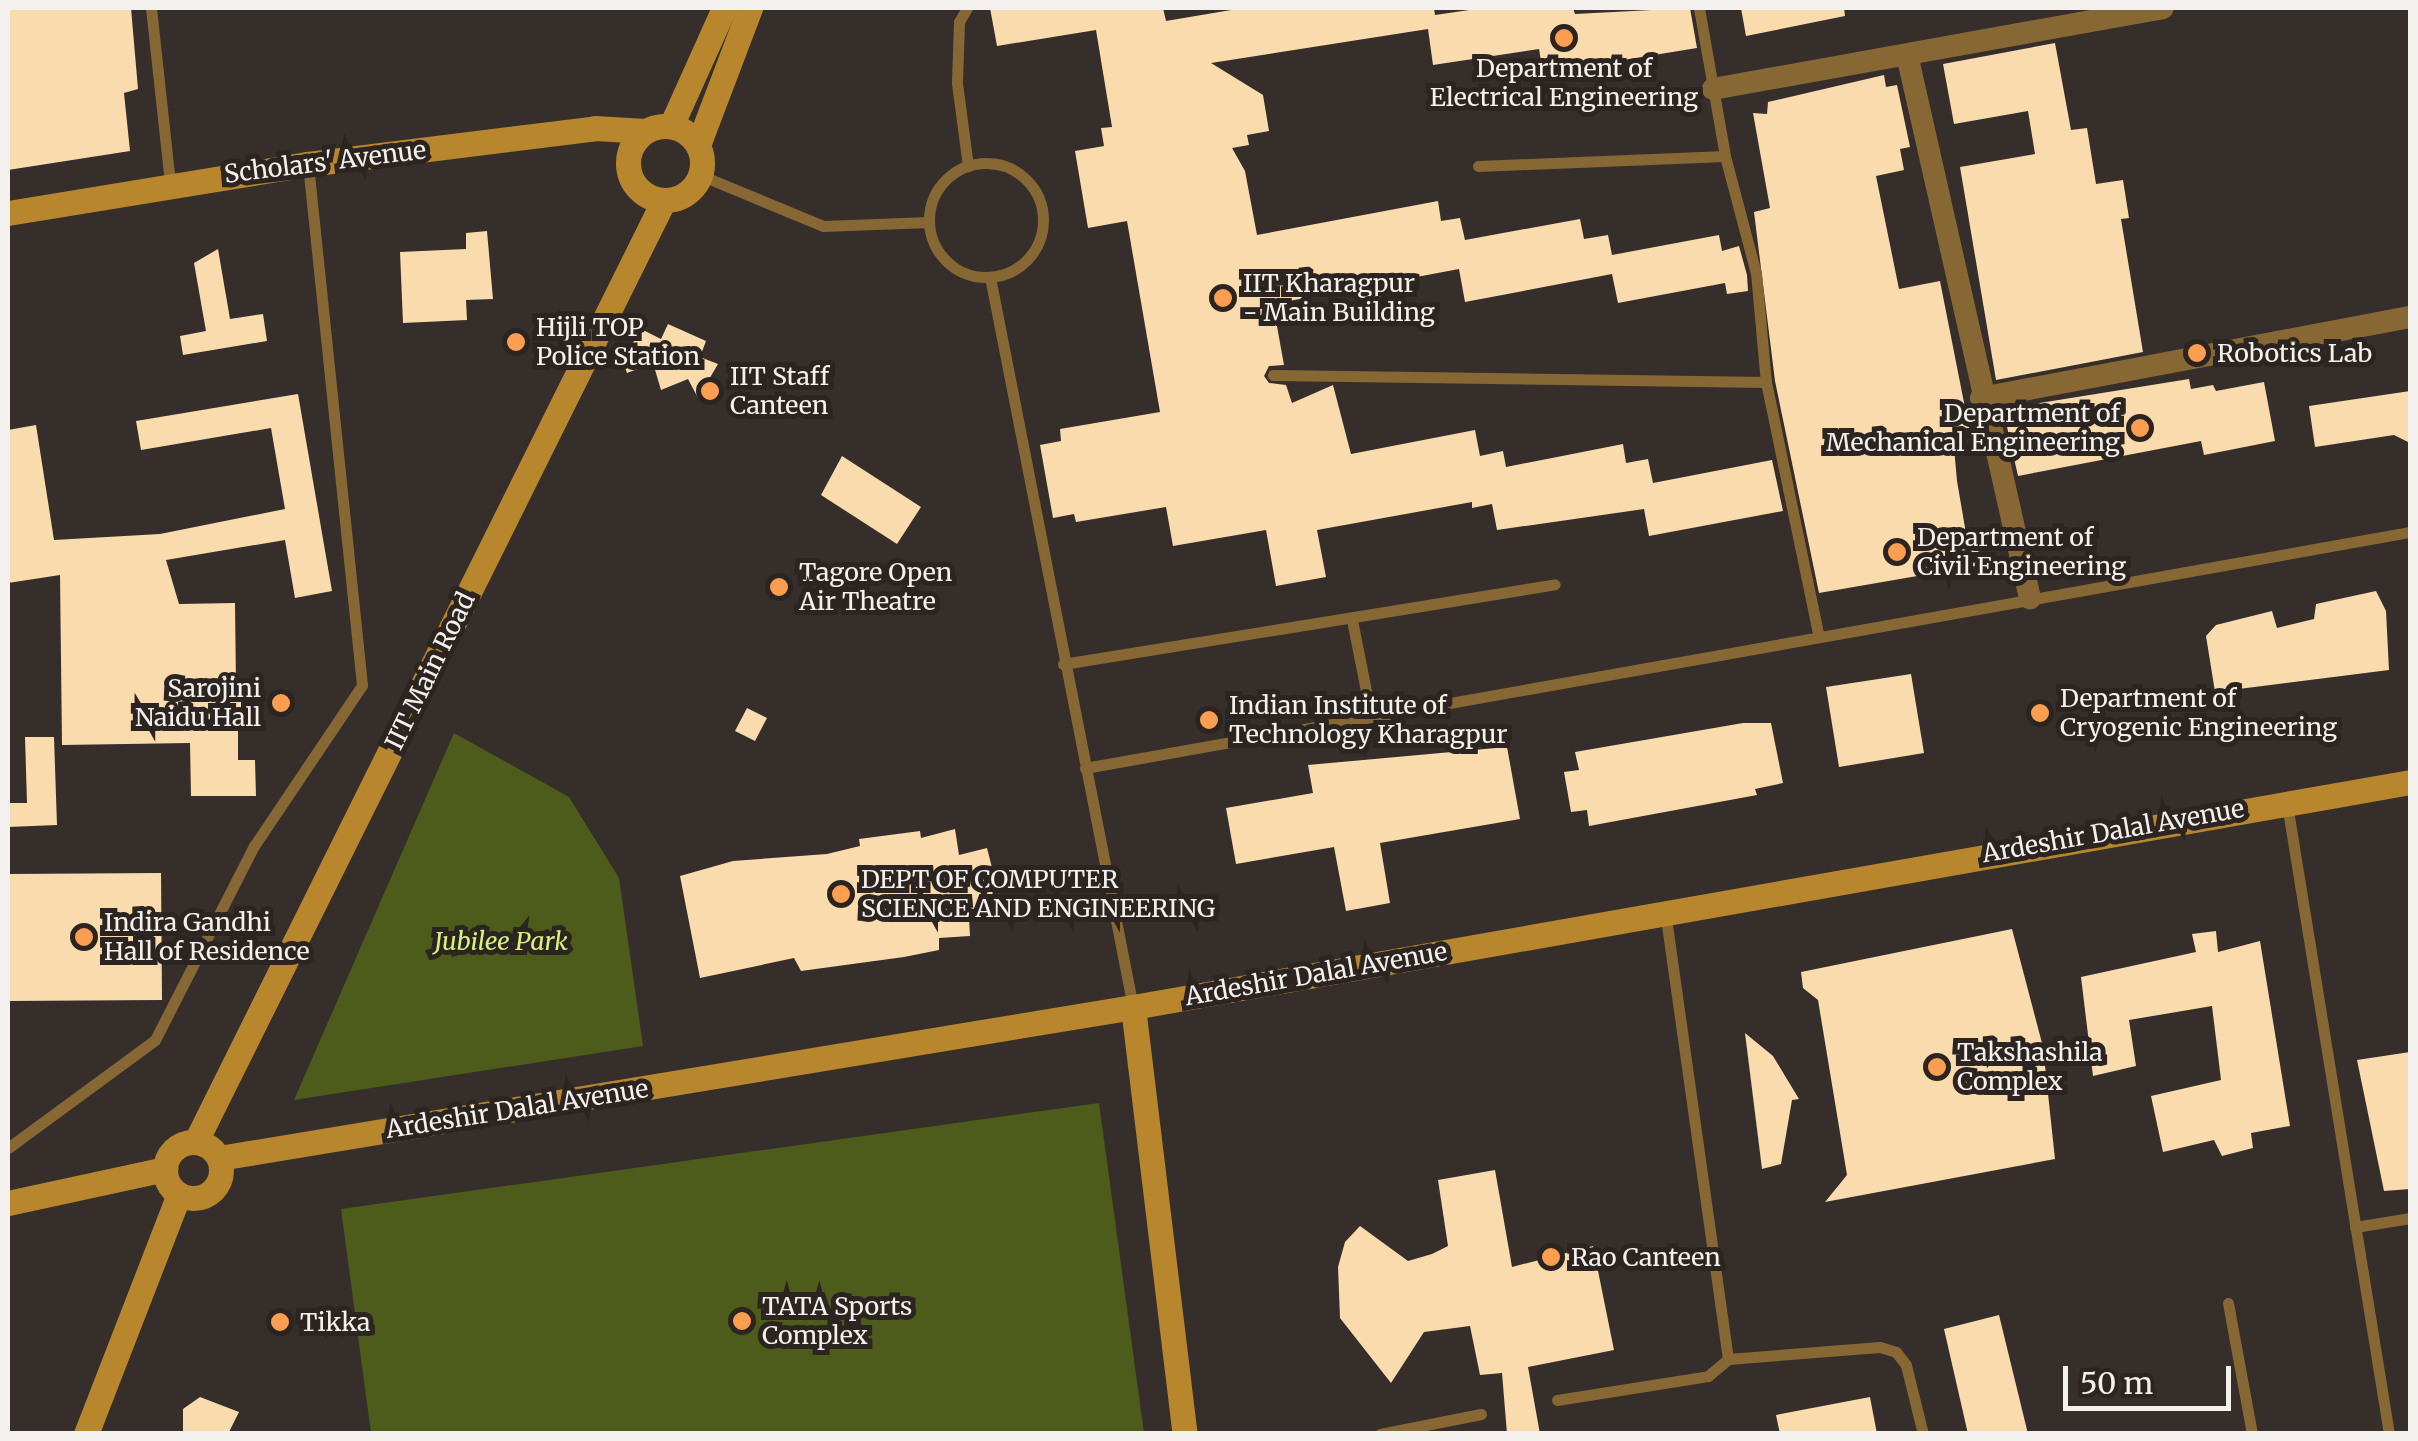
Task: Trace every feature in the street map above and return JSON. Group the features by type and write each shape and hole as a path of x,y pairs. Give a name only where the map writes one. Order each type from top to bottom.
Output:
{"street":[{"path":"672,126 724,8"},
{"path":"698,145 672,126 646,132 630,149 629,173 642,192 664,200 686,193 700,176 698,145 750,8"},
{"path":"1713,89 1908,59 2163,8"},
{"path":"1908,59 1981,398 2030,598"},
{"name":"Scholars' Avenue","path":"8,213 170,182 308,164 595,128 646,132"},
{"name":"IIT Main Road","path":"196,1141 664,200"},
{"path":"1981,398 2410,317"},
{"name":"Ardeshir Dalal Avenue","path":"219,1158 1133,1007 2286,800 2410,782"},
{"path":"1133,1007 1185,1434"},
{"path":"8,1203 164,1168 178,1146 196,1141 219,1158 221,1176 212,1191 196,1198 179,1194 164,1168"},
{"path":"86,1434 179,1194"}],"lane":[{"path":"151,8 170,182"},
{"path":"967,8 959,22 957,83 968,166"},
{"path":"1698,8 1724,156 1756,273 1766,382 1818,634"},
{"path":"1478,166 1724,156"},
{"path":"8,1148 154,1040 254,846 362,685 308,164"},
{"path":"968,166 1005,167 1022,176 1042,208 1043,228 1026,262 990,277 954,268 932,239 928,222 939,188 968,166"},
{"path":"700,176 823,226 928,222"},
{"path":"990,277 1133,1007"},
{"path":"1274,375 1766,382"},
{"path":"1086,768 1818,634 2410,532"},
{"path":"1063,664 1556,584"},
{"path":"1352,620 1371,716"},
{"path":"2286,800 2389,1434"},
{"path":"1665,912 1728,1359"},
{"path":"2355,1227 2410,1218"},
{"path":"2228,1303 2252,1434"},
{"path":"1558,1400 1708,1376 1728,1359 1880,1347 1896,1352 1906,1365 1923,1434"},
{"path":"1380,1434 1481,1414"}],"green space":[{"name":"Jubilee Park","path":"454,733 569,797 619,878 643,1046 294,1100"},
{"name":"TATA Sports Complex","path":"1099,1103 1144,1433 371,1433 341,1209"}],"building":[{"path":"8,8 131,8 138,89 124,93 130,151 8,170"},
{"name":"IIT Kharagpur - Main Building","path":"990,8 1163,8 1166,21 1243,8 1434,8 1435,15 1483,8 1573,8 1575,14 1690,8 1697,48 1543,73 1539,49 1433,65 1428,29 1211,63 1263,95 1269,131 1247,135 1249,145 1232,148 1245,171 1257,235 1438,201 1441,221 1460,218 1465,240 1580,219 1584,239 1608,235 1612,255 1719,235 1722,251 1739,246 1747,275 1748,291 1727,294 1725,283 1618,303 1612,274 1465,302 1459,269 1273,304 1284,365 1269,366 1264,376 1269,383 1286,385 1292,403 1333,385 1351,454 1475,430 1480,456 1503,451 1506,467 1623,444 1626,463 1648,459 1653,483 1772,460 1783,511 1649,536 1644,509 1497,530 1492,504 1472,508 1472,502 1317,530 1326,577 1276,586 1266,530 1173,546 1166,507 1076,522 1074,514 1053,518 1040,445 1061,441 1060,429 1160,412 1127,221 1088,228 1075,151 1104,146 1101,128 1112,127 1096,30 997,46"},
{"path":"1741,8 1844,8 1845,16 1746,36"},
{"path":"2055,43 2071,130 2087,128 2096,184 2123,180 2129,218 2121,219 2143,352 1996,380 1960,167 2035,154 2028,111 1954,124 1943,64"},
{"path":"1884,75 1886,87 1897,85 1910,147 1900,149 1904,170 1876,176 1899,289 1940,281 1970,433 1953,436 1957,481 1968,545 1977,544 1981,565 1819,593 1775,381 1754,212 1770,208 1753,113 1767,114 1768,102"},
{"path":"487,231 493,299 466,300 467,320 403,323 400,252 466,249 466,233"},
{"path":"218,249 230,319 263,314 267,341 183,355 180,336 206,331 194,263"},
{"path":"668,324 706,341 700,357 718,364 698,398 688,379 661,390 653,363 627,373 621,357 643,330 661,339"},
{"name":"Department of Mechanical Engineering","path":"2189,379 2191,389 2213,385 2216,391 2264,382 2275,441 2204,455 2201,441 2018,476 2003,409"},
{"path":"2410,391 2410,443 2394,435 2315,447 2309,406"},
{"path":"298,394 332,591 295,598 285,540 166,560 179,604 235,603 236,685 261,685 262,699 248,721 238,721 238,760 255,760 256,796 191,796 190,743 62,745 60,575 8,583 8,430 36,425 54,540 160,534 285,509 271,428 141,450 136,421"},
{"path":"842,456 921,507 897,544 821,495"},
{"path":"2376,591 2386,611 2389,670 2215,692 2206,636 2216,625 2272,611 2277,628 2314,619 2316,604"},
{"path":"1911,674 1924,753 1839,767 1826,687"},
{"path":"747,708 767,718 755,741 735,731"},
{"path":"1743,723 1771,723 1783,783 1755,789 1757,795 1589,826 1587,810 1571,812 1564,772 1579,770 1575,752"},
{"path":"25,737 54,737 57,825 8,827 8,803 27,803"},
{"path":"1507,747 1520,819 1380,843 1390,903 1346,911 1334,847 1236,864 1226,808 1313,793 1308,765"},
{"name":"DEPT OF COMPUTER SCIENCE AND ENGINEERING","path":"955,829 959,855 987,848 1002,907 969,918 970,936 939,938 939,950 904,957 801,971 794,958 700,978 680,876 733,861 827,854 860,846 859,839 920,831 921,838"},
{"name":"Indira Gandhi Hall of Residence","path":"161,873 162,1000 8,1001 8,874"},
{"name":"Takshashila Complex","path":"2012,929 2043,1047 2055,1159 1825,1202 1847,1175 1818,1000 1803,988 1801,972"},
{"path":"2216,931 2218,952 2260,941 2290,1126 2251,1133 2253,1148 2222,1156 2214,1140 2163,1152 2151,1096 2221,1080 2212,1006 2129,1020 2136,1066 2093,1076 2081,977 2196,952 2192,934"},
{"path":"1745,1033 1773,1056 1799,1099 1792,1100 1781,1164 1762,1169"},
{"path":"2410,1052 2410,1189 2384,1191 2357,1060"},
{"path":"1495,1170 1512,1267 1593,1246 1614,1350 1528,1367 1540,1434 1507,1434 1502,1373 1480,1375 1470,1326 1424,1332 1391,1383 1340,1318 1338,1267 1345,1242 1360,1226 1408,1261 1432,1254 1448,1246 1438,1180"},
{"path":"1999,1315 2028,1434 1968,1434 1944,1329"},
{"path":"200,1397 239,1412 228,1434 183,1434 183,1409"},
{"path":"1870,1397 1877,1434 1780,1434 1776,1415"}],"place":[{"name":"Department of Electrical Engineering","path":"1564,38"},
{"name":"IIT Kharagpur - Main Building","path":"1223,298"},
{"name":"Hijli TOP Police Station","path":"516,342"},
{"name":"Robotics Lab","path":"2197,353"},
{"name":"IIT Staff Canteen","path":"710,391"},
{"name":"Department of Mechanical Engineering","path":"2140,428"},
{"name":"Department of Civil Engineering","path":"1897,552"},
{"name":"Tagore Open Air Theatre","path":"779,587"},
{"name":"Sarojini Naidu Hall","path":"281,703"},
{"name":"Department of Cryogenic Engineering","path":"2040,713"},
{"name":"Indian Institute of Technology Kharagpur","path":"1209,720"},
{"name":"DEPT OF COMPUTER SCIENCE AND ENGINEERING","path":"841,894"},
{"name":"Indira Gandhi Hall of Residence","path":"84,937"},
{"name":"Takshashila Complex","path":"1937,1067"},
{"name":"Rao Canteen","path":"1551,1257"},
{"name":"TATA Sports Complex","path":"742,1321"},
{"name":"Tikka","path":"280,1322"}]}
